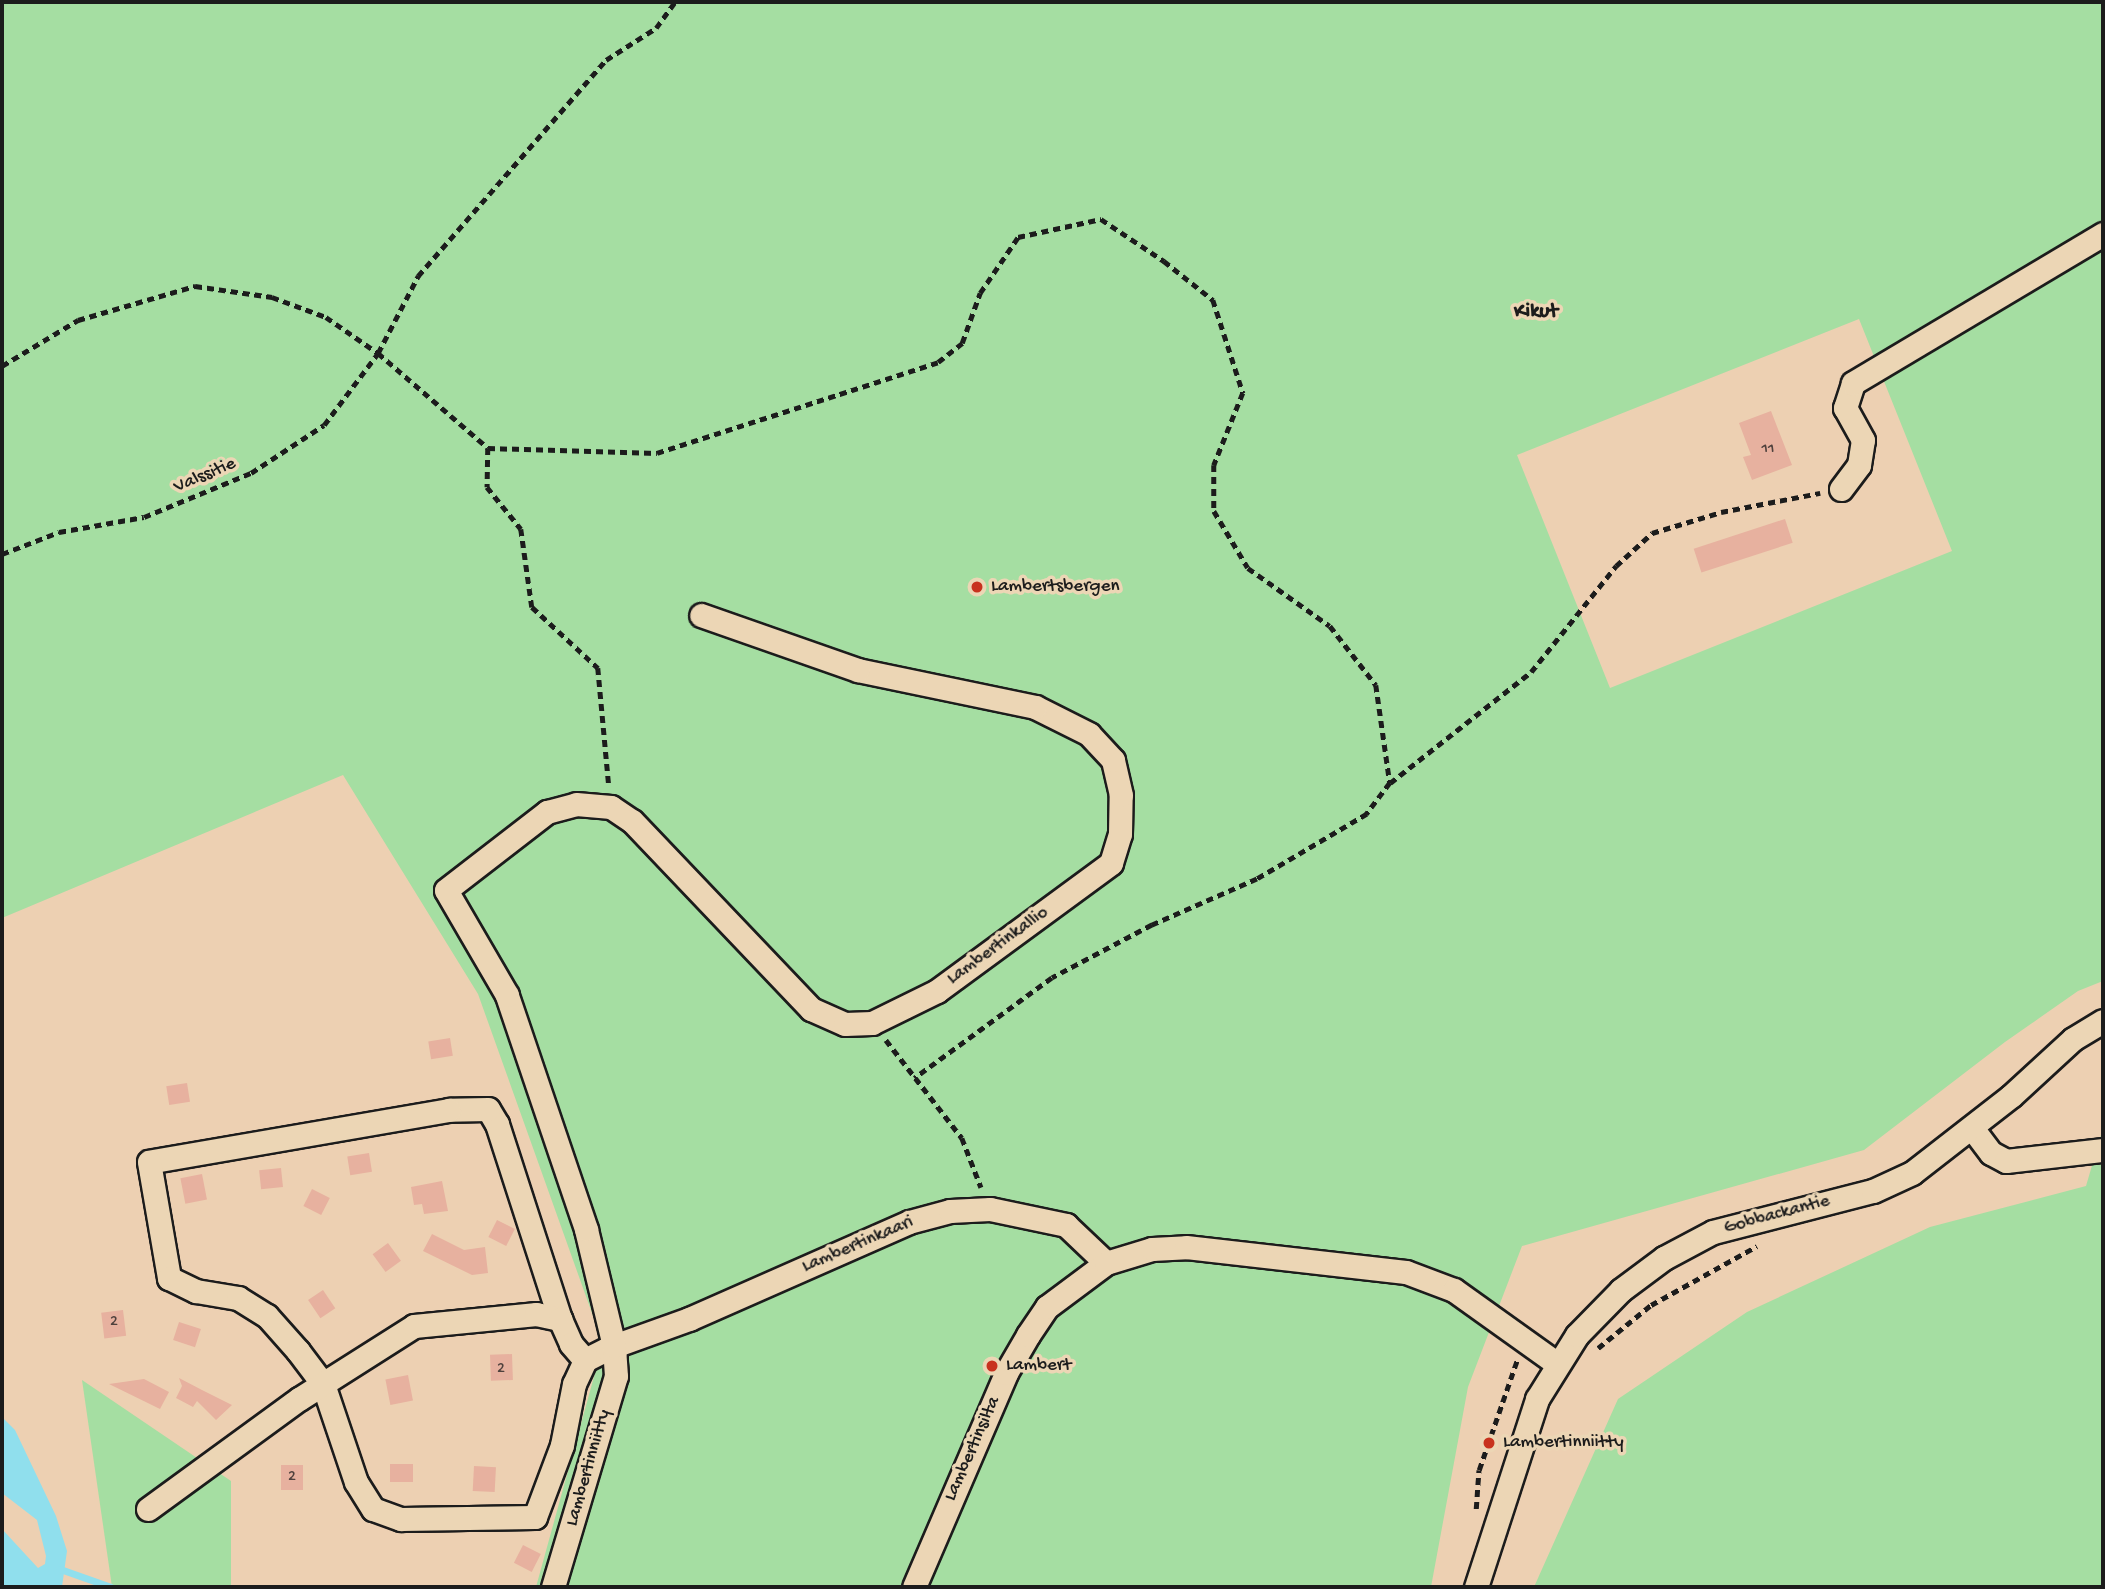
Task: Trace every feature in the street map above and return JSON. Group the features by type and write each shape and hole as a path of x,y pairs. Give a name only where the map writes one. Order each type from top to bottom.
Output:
{"street":[{"path":"1841,489 1859,465 1863,440 1845,408 1853,383 2103,234"},
{"name":"Lambertinkallio","path":"611,807 632,821 811,1009 845,1024 873,1023 937,991 1111,863 1120,834 1121,795 1113,760 1089,734 1035,707 858,670 761,640 701,615"},
{"path":"611,807 576,804 547,812 446,890 512,1008 586,1228 614,1350"},
{"name":"Gobbackantie","path":"1476,1587 1521,1436 1556,1363 1577,1335 1620,1290 1688,1244 1741,1222 1873,1191 1912,1173 1972,1128 2073,1038 2103,1021"},
{"path":"488,1109 497,1124 560,1319 571,1344 585,1360 574,1384 547,1491 535,1517 401,1519 373,1509 356,1482 323,1384 267,1316 238,1298 196,1291 169,1278 149,1162 449,1110 488,1109"},
{"path":"1972,1128 1991,1153 2006,1161 2103,1150"},
{"name":"Lambertinkaari","path":"585,1360 607,1349 614,1350 689,1319 909,1222 950,1211 990,1209 1066,1225 1106,1263"},
{"path":"1106,1263 1152,1249 1186,1247 1406,1272 1454,1290 1556,1363"},
{"name":"Lambertinsilta","path":"914,1587 1006,1373 1028,1335 1047,1307 1106,1263"},
{"path":"148,1509 323,1384 414,1326 536,1314 560,1319"},
{"name":"Lambertinniitty","path":"553,1587 616,1376 614,1350"}],"path":[{"name":"Valssitie","path":"2,554 59,532 144,517 251,473 324,425 378,353 418,276 606,60 656,28 675,2"},
{"path":"2,366 78,320 195,286 272,297 326,317 378,353 488,449 657,453 938,362 962,343 980,293 1018,237 1052,227 1101,219 1213,300 1243,393 1214,466 1214,511 1248,568 1329,626 1376,685 1391,783"},
{"path":"488,449 487,487 521,528 532,607 598,668 611,807"},
{"path":"915,1078 1052,978 1152,925 1257,879 1367,814 1391,783 1531,672 1616,566 1653,533 1721,512 1841,489"},
{"path":"873,1023 962,1138 990,1209"},
{"path":"1577,1335 1594,1349 1602,1347 1639,1312 1760,1244"},
{"path":"1476,1522 1479,1470 1515,1376 1514,1349"}],"green space":[{"path":"2,2 2103,2 2103,981 2078,991 2005,1042 1864,1150 1522,1246 1468,1387 1431,1587 536,1587 603,1344 478,994 343,775 2,918","holes":["1859,319 1952,551 1610,688 1517,455"]},
{"path":"2103,1128 2103,1587 1534,1587 1618,1399 1747,1312 1930,1227 2086,1186"},
{"path":"82,1380 231,1481 231,1587 112,1587"}],"water":[{"path":"2,1417 15,1430 56,1516 67,1551 62,1587 2,1587 2,1529 38,1568 45,1564 46,1556 37,1520 2,1493"}],"building":[{"path":"1771,411 1792,465 1752,480 1743,457 1751,455 1739,423"},
{"path":"1785,519 1793,543 1701,572 1694,549"},
{"path":"450,1038 453,1056 431,1059 428,1041"},
{"path":"187,1083 190,1102 169,1105 166,1086"},
{"path":"369,1153 372,1172 350,1175 347,1156"},
{"path":"281,1168 283,1187 261,1189 259,1170"},
{"path":"202,1174 207,1200 185,1204 180,1178"},
{"path":"442,1181 448,1211 424,1214 422,1204 414,1205 411,1187"},
{"path":"312,1189 330,1198 321,1215 303,1206"},
{"path":"497,1220 515,1229 506,1246 488,1237"},
{"path":"432,1234 464,1250 485,1247 488,1273 472,1275 423,1251"},
{"path":"388,1243 401,1261 386,1272 373,1254"},
{"path":"323,1290 335,1308 320,1318 308,1300"},
{"path":"123,1310 126,1336 104,1338 101,1313"},
{"path":"179,1322 201,1329 195,1347 173,1340"},
{"path":"512,1354 513,1380 491,1381 490,1355"},
{"path":"408,1375 413,1401 390,1405 385,1379"},
{"path":"179,1378 232,1405 216,1420 197,1401 193,1407 176,1398 182,1386"},
{"path":"144,1379 169,1392 160,1409 109,1384"},
{"path":"390,1464 413,1464 413,1482 390,1482"},
{"path":"281,1465 303,1465 303,1490 281,1490"},
{"path":"474,1466 496,1467 495,1492 473,1491"},
{"path":"523,1545 541,1554 532,1572 514,1563"}],"waterway":[{"path":"60,1569 111,1587"}],"place":[{"name":"Lambertsbergen","path":"977,587"},
{"name":"Lambert","path":"992,1366"},
{"name":"Lambertinniitty","path":"1489,1443"}],"district":[{"name":"Kikut","path":"1536,313"}]}
